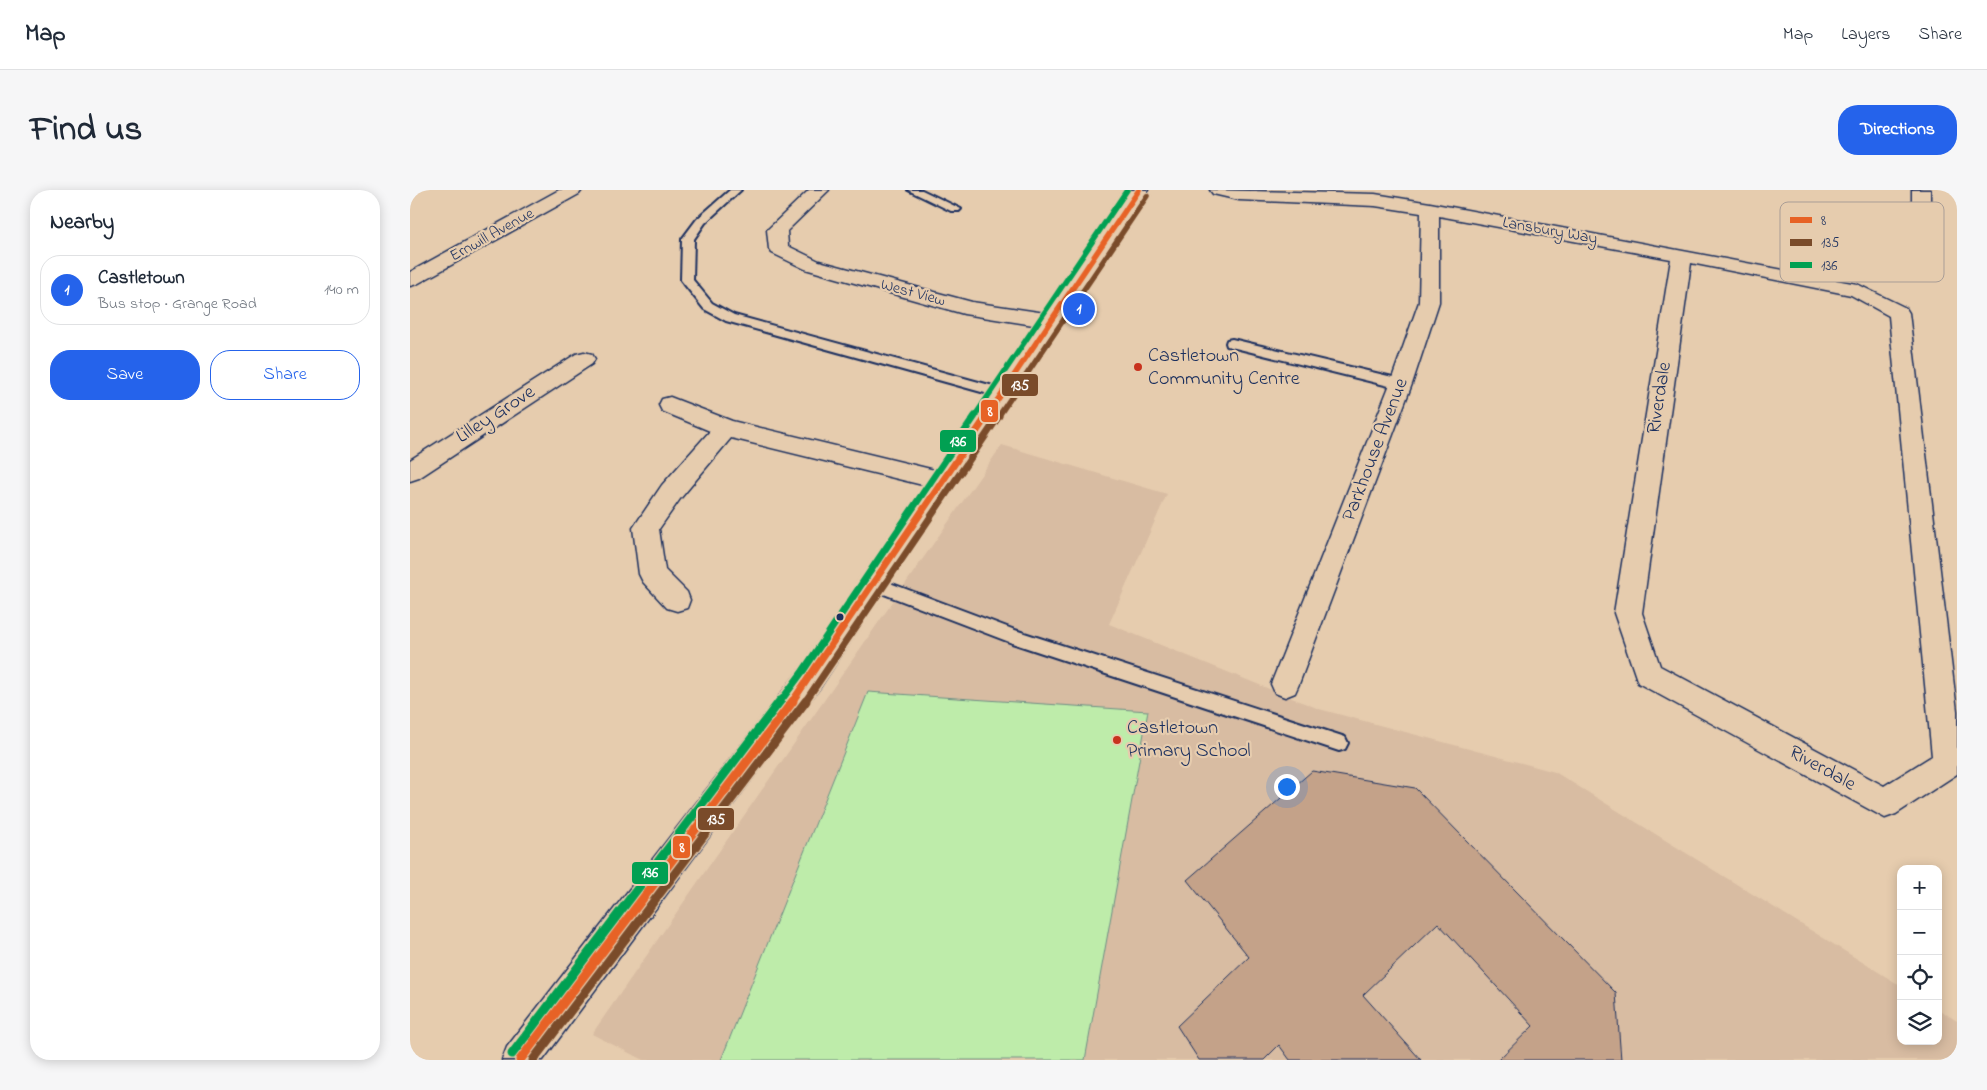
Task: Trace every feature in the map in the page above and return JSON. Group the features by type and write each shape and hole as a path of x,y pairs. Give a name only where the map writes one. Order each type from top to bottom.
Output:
{"street":[{"name":"Ernwill Avenue","path":"410,280 573,190"},
{"name":"West View","path":"820,190 777,230 778,249 812,266 972,309 1052,321"},
{"path":"520,1060 811,677 1139,190"},
{"name":"Lansbury Way","path":"1219,190 1239,194 1375,200 1682,255 1780,275"},
{"name":"Parkhouse Avenue","path":"1285,684 1401,384 1429,302 1430,209"},
{"name":"Riverdale","path":"1682,255 1628,613 1648,674 1885,803 1948,763 1899,313 1877,301"},
{"name":"Lansbury Way","path":"1817,282 1857,290 1877,301"},
{"name":"Lilley Grove","path":"410,472 584,359"},
{"path":"670,405 726,428 943,481"},
{"path":"677,600 652,574 646,528 672,492 726,428"}],"lane":[{"path":"736,190 701,221 688,239 687,280 708,306 730,318 1003,392"},
{"path":"913,190 955,209"},
{"path":"1232,343 1401,384"},
{"path":"874,583 1012,636 1338,743"}],"shaded area":[{"name":"Castletown Primary School","path":"1002,445 1167,494 1109,624 1319,709 1555,772 1897,984 1897,1045 1942,1045 1942,1012 1957,1021 1957,1060 643,1060 592,1034"}],"green space":[{"path":"868,692 1148,711 1085,1060 721,1060"}],"building":[{"path":"1312,771 1415,788 1616,993 1621,1060 1498,1060 1533,1026 1438,923 1363,995 1421,1060 1290,1060 1279,1045 1264,1060 1199,1060 1177,1026 1249,957 1187,880"}],"transit line":[{"name":"136","path":"512,1054 803,671 1127,190"},
{"name":"8","path":"520,1060 811,677 1139,190"},
{"name":"135","path":"533,1060 819,683 1147,196"}],"place":[{"name":"Castletown","path":"1079,309"},
{"name":"Castletown Community Centre","path":"1138,367"},
{"name":"Castletown Primary School","path":"1117,740"}]}
